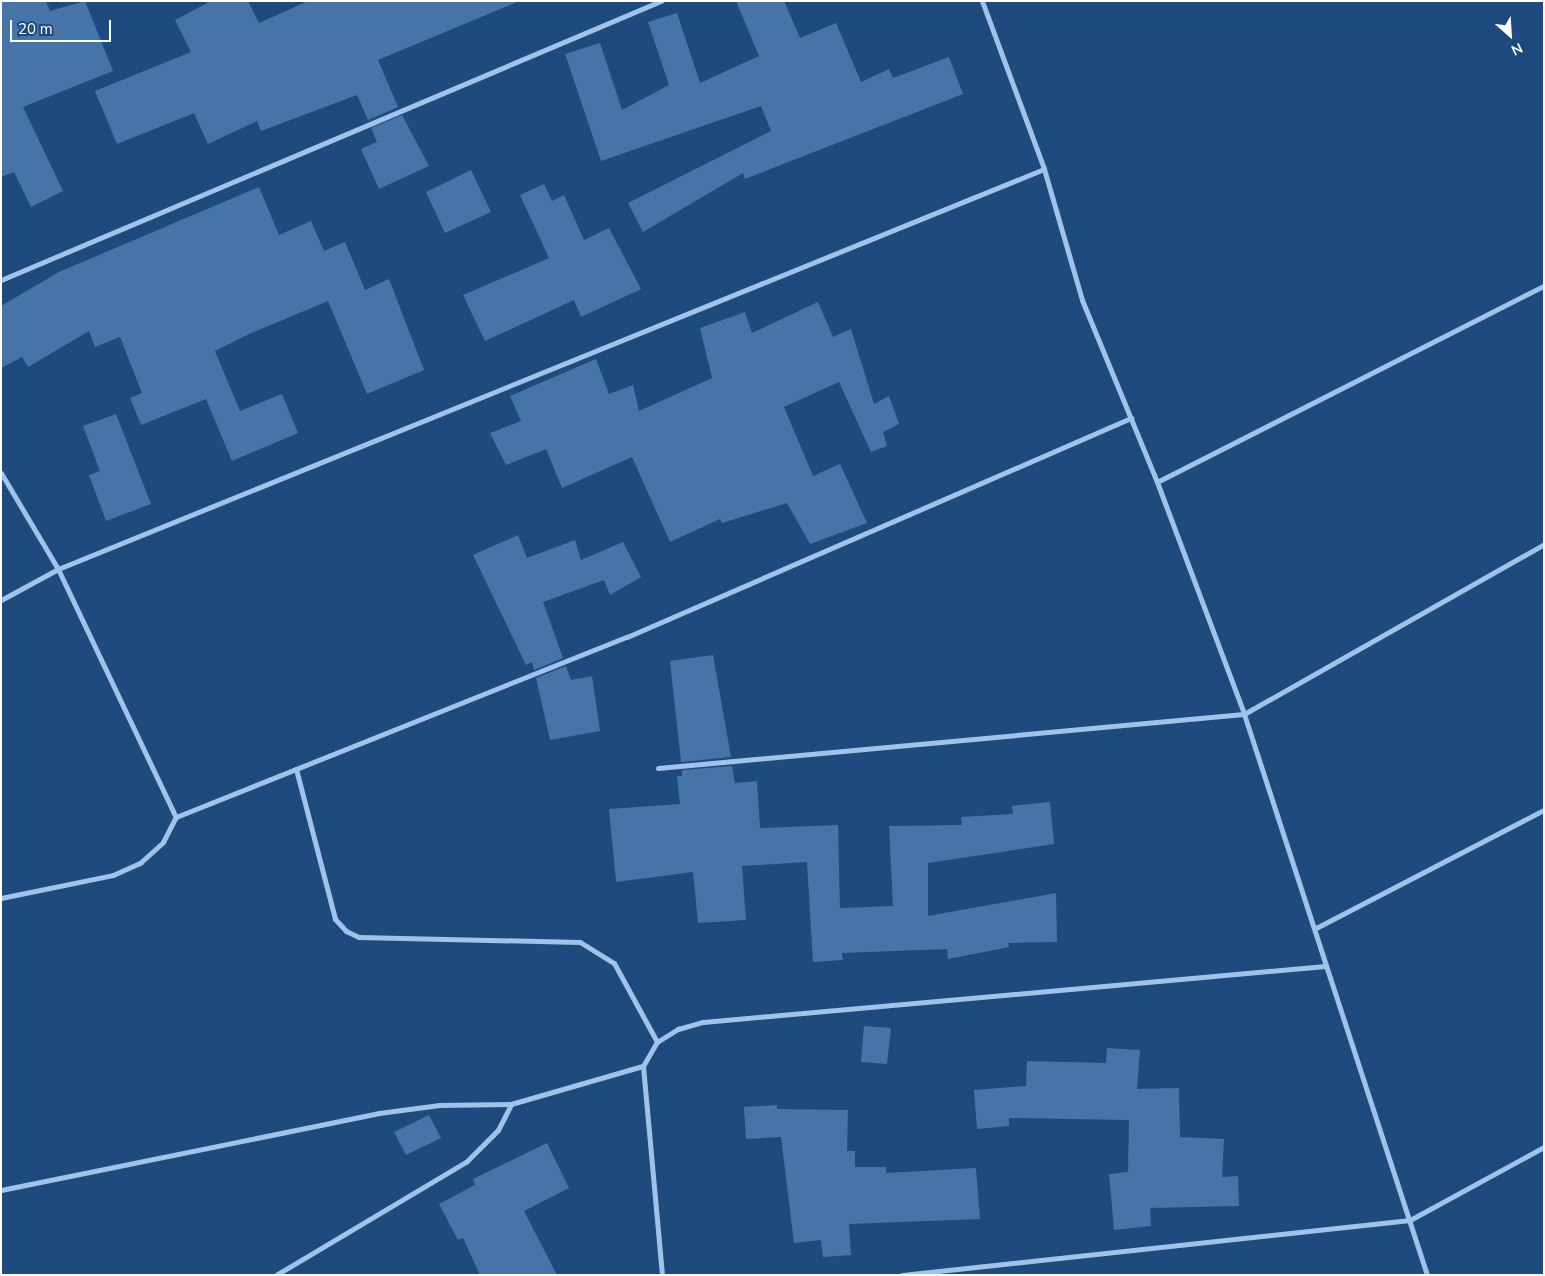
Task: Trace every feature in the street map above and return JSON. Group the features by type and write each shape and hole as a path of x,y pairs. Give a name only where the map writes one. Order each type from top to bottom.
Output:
{"street":[{"path":"1,280 662,1"},
{"path":"982,1 1044,169 1082,300 1157,482 1244,714 1316,928 1325,966 1427,1275"},
{"path":"1,600 58,569 1044,169"},
{"path":"1157,482 1544,286"},
{"path":"1,898 113,875 140,864 163,842 176,817 627,637 1131,418"},
{"path":"1,473 58,569 176,817"},
{"path":"658,768 1244,714 1544,544"},
{"path":"296,769 335,919 346,931 359,937 580,942 614,963 657,1042"},
{"path":"1316,928 1544,810"},
{"path":"662,1275 643,1066 657,1042 678,1029 703,1022 1325,966"},
{"path":"1,1190 379,1112 439,1105 511,1104 643,1066"},
{"path":"276,1275 467,1161 498,1130 511,1104"},
{"path":"902,1275 1410,1220 1544,1147"}],"building":[{"path":"1,1 46,1 50,11 85,1 113,71 23,107 63,191 31,207 14,172 1,177"},
{"path":"211,1 248,1 259,23 308,1 517,2 378,60 398,107 368,120 357,95 261,131 257,121 208,144 194,113 117,144 95,91 191,52 175,20"},
{"path":"736,1 784,1 800,38 836,23 861,82 889,69 893,78 949,57 963,94 745,179 743,173 643,232 628,203 771,131 761,106 601,161 565,54 600,43 622,110 669,85 648,22 677,13 700,83 759,56"},
{"path":"402,115 429,166 379,189 361,149 377,142 371,128"},
{"path":"471,170 491,212 445,233 426,192"},
{"path":"544,184 552,201 564,195 584,240 609,228 641,289 581,317 574,300 485,341 463,295 549,258 520,195"},
{"path":"259,187 279,235 311,221 324,251 345,242 365,290 389,279 424,370 367,394 328,301 249,334 215,351 240,411 282,394 298,433 232,461 206,399 141,425 130,398 142,393 120,337 95,347 89,331 28,367 22,357 1,368 1,306 59,272"},
{"path":"818,302 833,337 851,329 874,404 889,396 899,424 883,432 887,446 871,452 839,382 784,407 813,476 840,464 867,523 810,544 787,503 722,523 720,519 670,542 632,457 562,488 546,449 506,465 490,433 521,421 510,396 596,359 609,394 633,385 639,411 712,378 700,328 745,312 752,333"},
{"path":"116,414 151,504 106,521 89,475 100,471 83,426"},
{"path":"518,535 527,558 575,540 581,560 623,542 641,577 610,595 604,580 543,602 563,658 534,670 532,662 526,665 473,555"},
{"path":"713,655 731,757 681,762 670,661"},
{"path":"566,666 571,680 592,676 600,731 550,740 536,678"},
{"path":"732,766 735,783 757,781 760,828 838,825 840,908 893,906 889,826 962,825 961,817 1013,814 1012,806 1050,802 1054,844 928,863 928,916 1056,893 1057,942 1008,943 1009,947 948,959 947,949 842,953 843,960 813,962 807,862 742,866 746,920 698,923 693,872 616,882 609,809 680,804 677,776 682,776 682,770"},
{"path":"864,1026 891,1028 887,1064 861,1062"},
{"path":"1107,1048 1140,1050 1137,1089 1179,1088 1180,1137 1224,1139 1222,1177 1238,1176 1239,1206 1150,1208 1151,1226 1114,1230 1109,1174 1128,1172 1129,1120 1009,1118 1009,1126 977,1129 974,1090 1026,1086 1027,1061 1106,1063"},
{"path":"777,1105 777,1109 848,1110 847,1151 855,1151 855,1167 886,1167 886,1173 976,1168 980,1219 849,1224 851,1255 823,1257 821,1240 794,1243 781,1137 746,1139 744,1107"},
{"path":"429,1115 441,1138 406,1155 394,1132"},
{"path":"547,1143 569,1188 524,1211 557,1275 480,1275 463,1238 458,1240 439,1204 475,1185 473,1179"}]}
